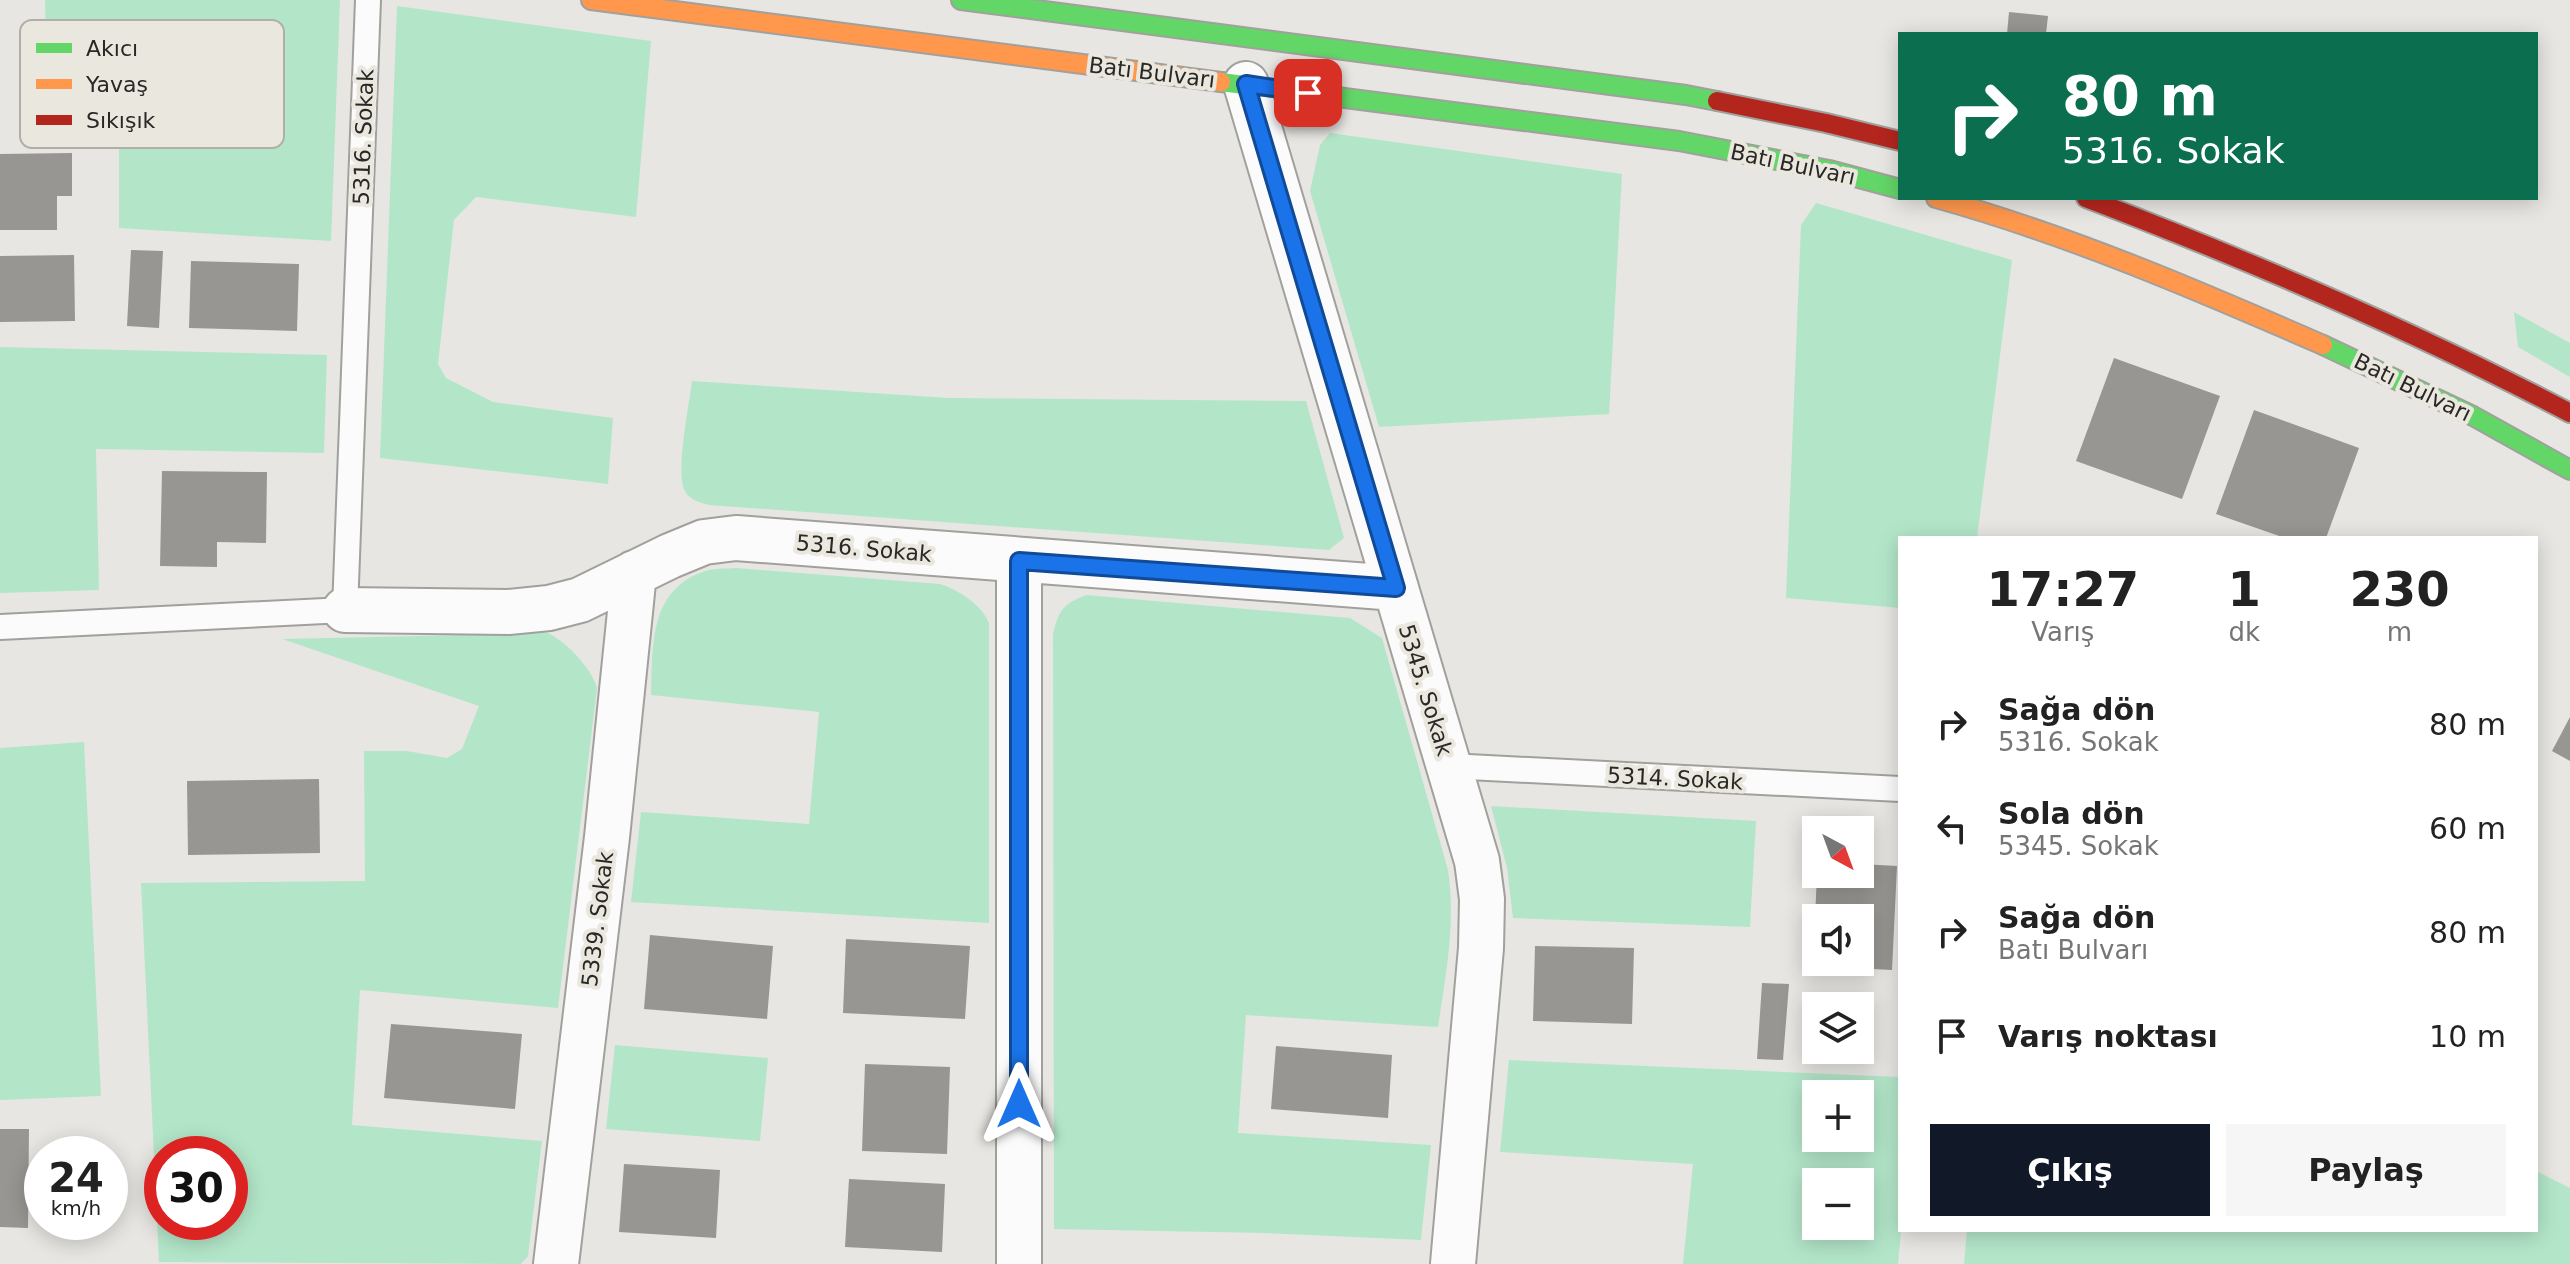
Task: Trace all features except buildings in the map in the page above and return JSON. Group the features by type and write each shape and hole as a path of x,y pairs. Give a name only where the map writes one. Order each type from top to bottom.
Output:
{"street":[{"name":"Batı Bulvarı","path":"591,0 1679,141 1829,170 1898,188"},
{"name":"Batı Bulvarı","path":"961,0 1686,95 1898,141"},
{"name":"5345. Sokak","path":"1246,84 1477,861 1482,899 1481,948 1453,1264"},
{"name":"Batı Bulvarı","path":"1942,200 2090,249 2263,318 2384,372 2510,435 2570,470"},
{"name":"Batı Bulvarı","path":"2091,200 2194,239 2397,327 2570,413"},
{"name":"5316. Sokak","path":"345,610 508,612 549,608 580,600 704,542 736,538 1396,588"},
{"path":"1019,561 1019,1264"},
{"name":"5339. Sokak","path":"556,1264 607,837 634,573"}],"lane":[{"name":"5316. Sokak","path":"0,627 345,610 368,0"},
{"name":"5314. Sokak","path":"1449,766 1898,789"}],"green space":[{"path":"45,0 340,0 331,241 119,228 119,148 284,148 284,20 45,20"},
{"path":"397,6 651,41 636,217 476,197 454,220 438,364 446,378 493,402 613,418 608,484 380,458"},
{"path":"1330,133 1622,174 1609,414 1379,427 1310,191 1320,145"},
{"path":"1816,203 2012,260 1977,536 1898,536 1898,608 1786,598 1801,225"},
{"path":"2514,312 2570,343 2570,377 2518,347"},
{"path":"0,347 327,355 324,453 96,449 99,590 0,593"},
{"path":"692,381 949,398 1306,401 1344,538 1329,550 709,505 688,496 682,480 682,453"},
{"path":"736,568 940,584 955,590 981,610 989,623 989,923 631,902 641,812 809,824 819,712 651,695 654,640 663,606 686,580 705,571"},
{"path":"1086,595 1350,618 1382,638 1448,870 1450,929 1438,1027 1246,1015 1238,1133 1431,1145 1421,1240 1054,1229 1053,634 1063,609"},
{"path":"542,631 567,646 583,662 594,680 597,688 558,1008 360,990 352,1125 542,1141 528,1256 521,1264 159,1262 158,1240 248,1240 248,1136 153,1136 141,883 365,881 364,751 407,751 447,758 462,749 479,706 282,639"},
{"path":"84,742 101,1096 0,1100 0,748"},
{"path":"1491,806 1756,821 1750,927 1513,918 1507,868"},
{"path":"615,1045 768,1058 760,1141 606,1129"},
{"path":"1509,1060 1898,1077 1898,1232 1901,1232 1898,1264 1683,1264 1693,1164 1500,1152"},
{"path":"2538,1172 2570,1188 2570,1264 1964,1264 1967,1232 2538,1232"}],"traffic: fast":[{"path":"961,0 1717,101"},
{"path":"1221,82 1679,141 1829,170 1898,188"},
{"path":"2323,345 2473,416 2570,470"}],"traffic: slow":[{"path":"591,0 1221,82"},
{"path":"1943,200 2084,246 2323,345"}],"traffic: jam":[{"path":"1717,101 1898,141"},
{"path":"2091,200 2331,298 2451,353 2570,413"}],"route":[{"path":"1019,1104 1019,561 1396,588 1246,84 1308,93"}]}
